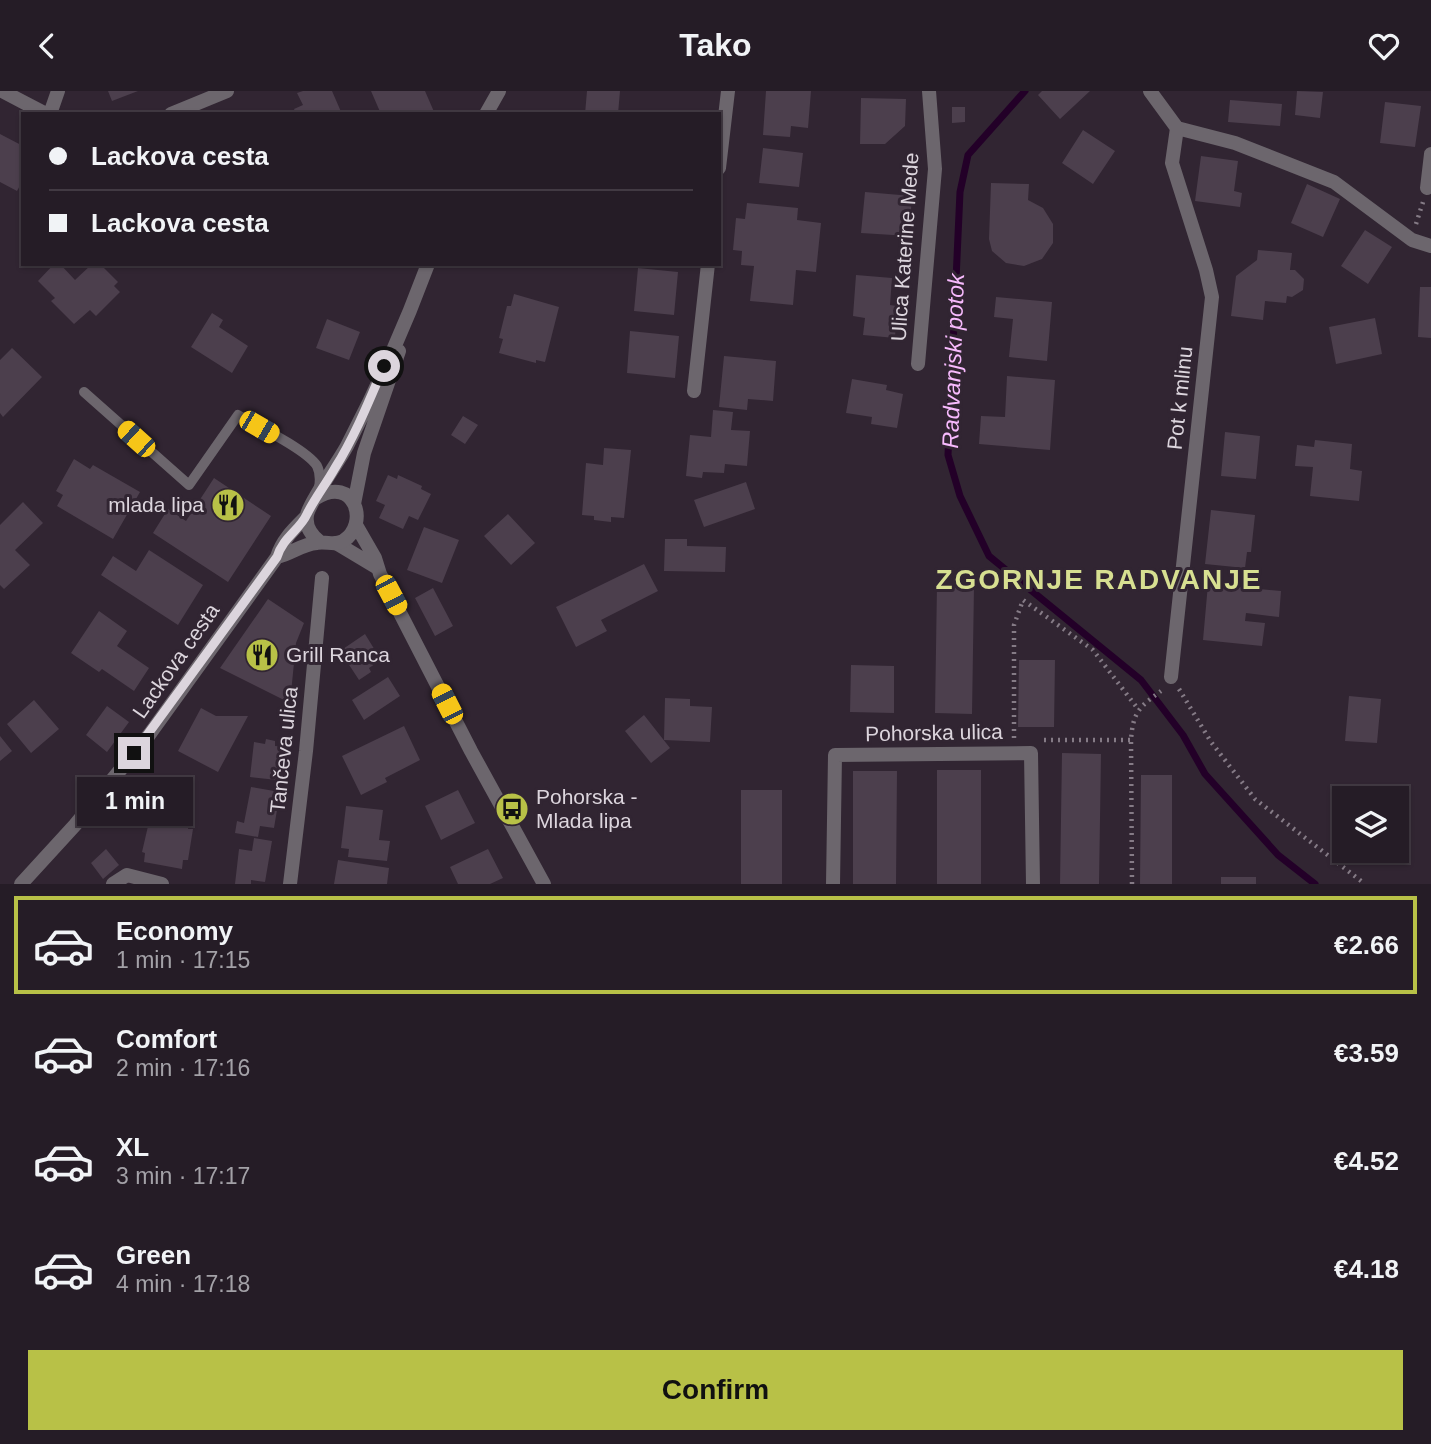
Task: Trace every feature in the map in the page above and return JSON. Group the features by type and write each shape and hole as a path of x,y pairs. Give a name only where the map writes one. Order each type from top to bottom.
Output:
{"street":[{"path":"2,91 44,112"},
{"path":"49,112 58,91"},
{"path":"177,112 227,91"},
{"path":"487,112 499,91"},
{"path":"721,151 728,91"},
{"name":"Ulica Katerine Mede","path":"918,364 935,169 929,91"},
{"path":"1150,91 1177,128 1235,143 1334,182 1412,240 1431,246"},
{"name":"Pot k mlinu","path":"1169,682 1212,297 1172,163 1177,128"},
{"path":"1427,187 1431,154"},
{"path":"427,266 364,453 354,504 356,525 477,763 544,884"},
{"path":"694,391 708,266"},
{"path":"320,542 311,535 306,517 362,417 407,322"},
{"path":"316,498 326,492 337,491 347,494 354,504"},
{"name":"Lackova cesta","path":"21,884 75,825 149,735 277,557 280,547 306,517"},
{"path":"336,543 351,534 356,525"},
{"path":"277,557 303,545 336,543 376,567"},
{"name":"Tančeva ulica","path":"290,884 323,578"},
{"name":"Pohorska ulica","path":"834,884 835,755 1014,753 1031,753 1032,884"},
{"path":"113,884 127,875 162,884"}],"lane":[{"path":"84,393 189,485 238,415 301,451 317,466 320,482 316,498"}],"path":[{"path":"1412,240 1427,187"},
{"path":"1014,753 1014,625 1023,600 1093,650 1138,709"},
{"path":"1132,884 1132,721 1138,709 1169,682 1210,742 1255,799 1365,884"},
{"path":"1031,753 1044,740 1131,740"}],"building":[{"path":"108,91 138,91 112,101"},
{"path":"332,91 341,112 295,112 294,109 303,105 297,93"},
{"path":"371,91 425,91 434,112 380,112"},
{"path":"587,91 620,91 618,112 585,112"},
{"path":"766,91 811,91 808,128 791,126 790,137 763,135"},
{"path":"1042,91 1090,91 1060,119 1038,95"},
{"path":"1297,91 1323,92 1320,118 1295,115"},
{"path":"861,98 906,99 905,126 885,144 860,144"},
{"path":"1230,100 1282,104 1280,126 1228,122"},
{"path":"1385,102 1421,106 1415,147 1380,143"},
{"path":"952,107 965,107 965,122 952,123"},
{"path":"1083,130 1115,151 1093,184 1062,163"},
{"path":"0,134 21,145 21,184 17,191 0,182"},
{"path":"763,148 803,153 799,187 759,183"},
{"path":"1201,156 1238,161 1234,191 1242,193 1240,207 1195,201"},
{"path":"991,183 1029,184 1028,200 1043,208 1053,224 1053,243 1042,259 1024,266 1006,263 992,251 989,239"},
{"path":"1307,184 1340,199 1323,237 1291,223"},
{"path":"865,192 912,196 909,236 861,233"},
{"path":"747,203 798,208 797,220 821,223 816,272 796,270 793,305 750,301 754,266 741,265 742,251 733,250 736,218 745,219"},
{"path":"1365,230 1392,247 1368,284 1341,266"},
{"path":"1258,250 1292,253 1290,270 1295,270 1304,279 1303,290 1292,297 1287,296 1286,303 1265,301 1263,320 1231,316 1236,276 1257,260"},
{"path":"52,266 62,266 75,280 90,266 102,266 118,282 114,286 120,292 96,316 90,310 74,324 51,301 55,298 38,281"},
{"path":"638,268 678,272 674,315 634,311"},
{"path":"856,275 892,278 890,305 897,306 895,338 863,335 865,318 853,316"},
{"path":"1420,287 1431,287 1431,338 1418,337"},
{"path":"514,294 559,307 545,362 536,360 536,363 499,353 503,339 499,338 507,306 511,306"},
{"path":"996,297 1052,302 1047,361 1009,357 1013,319 994,317"},
{"path":"212,313 223,320 219,327 248,346 232,373 191,347"},
{"path":"1375,318 1382,354 1336,364 1329,327"},
{"path":"327,319 360,332 349,360 316,348"},
{"path":"630,331 679,336 675,378 627,373"},
{"path":"12,348 42,377 3,417 0,413 0,360"},
{"path":"724,356 776,361 773,401 748,399 747,410 719,407"},
{"path":"1007,376 1055,380 1050,450 979,444 981,416 1005,417"},
{"path":"852,379 887,385 886,390 903,394 897,428 871,424 872,417 846,413"},
{"path":"713,410 733,412 731,430 750,431 747,466 725,464 724,473 703,472 702,478 686,476 690,435 711,437"},
{"path":"463,416 478,425 465,444 451,435"},
{"path":"1225,432 1260,436 1256,479 1221,476"},
{"path":"1315,440 1352,444 1350,469 1362,471 1359,501 1310,496 1313,467 1295,466 1297,445 1314,447"},
{"path":"604,448 631,450 624,518 611,517 611,522 582,515 586,463 603,465"},
{"path":"74,459 90,469 93,465 140,492 113,539 57,506 63,495 56,491"},
{"path":"388,475 397,479 398,475 422,486 421,489 431,494 418,520 409,516 403,529 379,518 385,505 376,501"},
{"path":"214,478 271,516 228,582 153,533 168,509 186,521"},
{"path":"746,482 755,509 704,527 694,500"},
{"path":"23,502 43,523 15,550 30,565 4,589 0,585 0,525"},
{"path":"1211,510 1255,515 1251,552 1247,552 1245,568 1205,564"},
{"path":"508,514 535,543 511,565 484,536"},
{"path":"424,527 459,540 442,583 407,570"},
{"path":"665,539 687,539 687,546 726,547 725,572 664,571"},
{"path":"149,550 203,585 178,625 101,575 113,556 136,571"},
{"path":"644,564 658,591 601,620 607,631 576,647 556,607"},
{"path":"1208,584 1281,591 1279,617 1246,613 1245,621 1265,623 1262,646 1203,640"},
{"path":"937,585 974,586 972,714 935,713"},
{"path":"433,588 453,626 435,636 415,598"},
{"name":"Grill Ranca","path":"268,599 304,623 296,643 290,703 220,668"},
{"path":"99,611 127,631 117,646 149,668 134,691 102,669 99,672 71,653"},
{"path":"365,634 381,660 369,668 371,672 359,680 340,651"},
{"path":"1019,660 1055,660 1054,727 1018,727"},
{"path":"851,665 894,666 894,713 850,712"},
{"path":"388,677 400,696 364,720 352,700"},
{"path":"1349,696 1381,699 1377,743 1345,741"},
{"path":"665,698 690,699 690,706 712,707 710,742 664,740"},
{"path":"34,700 59,729 31,753 7,724"},
{"path":"107,706 129,722 107,752 86,735"},
{"path":"201,708 216,716 248,716 218,772 178,751"},
{"path":"644,715 670,748 651,763 625,731"},
{"path":"404,726 420,760 385,778 387,782 361,795 342,756"},
{"path":"0,736 12,751 0,761"},
{"path":"266,739 275,741 275,746 290,747 286,781 250,777 254,742 265,744"},
{"path":"1062,753 1101,754 1099,884 1060,884"},
{"path":"937,770 981,770 981,884 937,884"},
{"path":"853,771 897,771 896,884 853,884"},
{"path":"1141,775 1172,775 1172,884 1140,884"},
{"path":"251,787 280,792 274,828 260,826 258,837 235,833 237,821 244,823"},
{"path":"458,790 475,823 441,840 425,806"},
{"path":"741,790 782,790 782,884 741,884"},
{"path":"155,796 193,803 188,829 193,829 188,860 183,860 182,869 144,862 145,853 142,852"},
{"path":"346,806 383,810 379,840 390,841 387,861 348,857 349,849 341,848"},
{"path":"254,838 272,841 265,882 251,880 251,884 235,884 239,849 252,851"},
{"path":"106,849 119,865 103,879 91,863"},
{"path":"488,849 503,878 490,884 458,884 450,867"},
{"path":"338,860 389,868 387,884 334,884"},
{"path":"1221,877 1256,877 1256,884 1221,884"}],"waterway":[{"name":"Radvanjski potok","path":"1025,91 968,155 960,192 948,455 960,496 989,556 1141,680 1183,735 1205,774 1278,855 1315,884"}],"place":[{"name":"mlada lipa","path":"228,505"},
{"name":"Grill Ranca","path":"262,655"},
{"name":"Pohorska - Mlada lipa","path":"512,809"}],"district":[{"name":"ZGORNJE RADVANJE","path":"1099,579"}],"route":[{"path":"134,753 277,557 280,547 306,517 309,507 336,467 362,417 384,366"}]}
